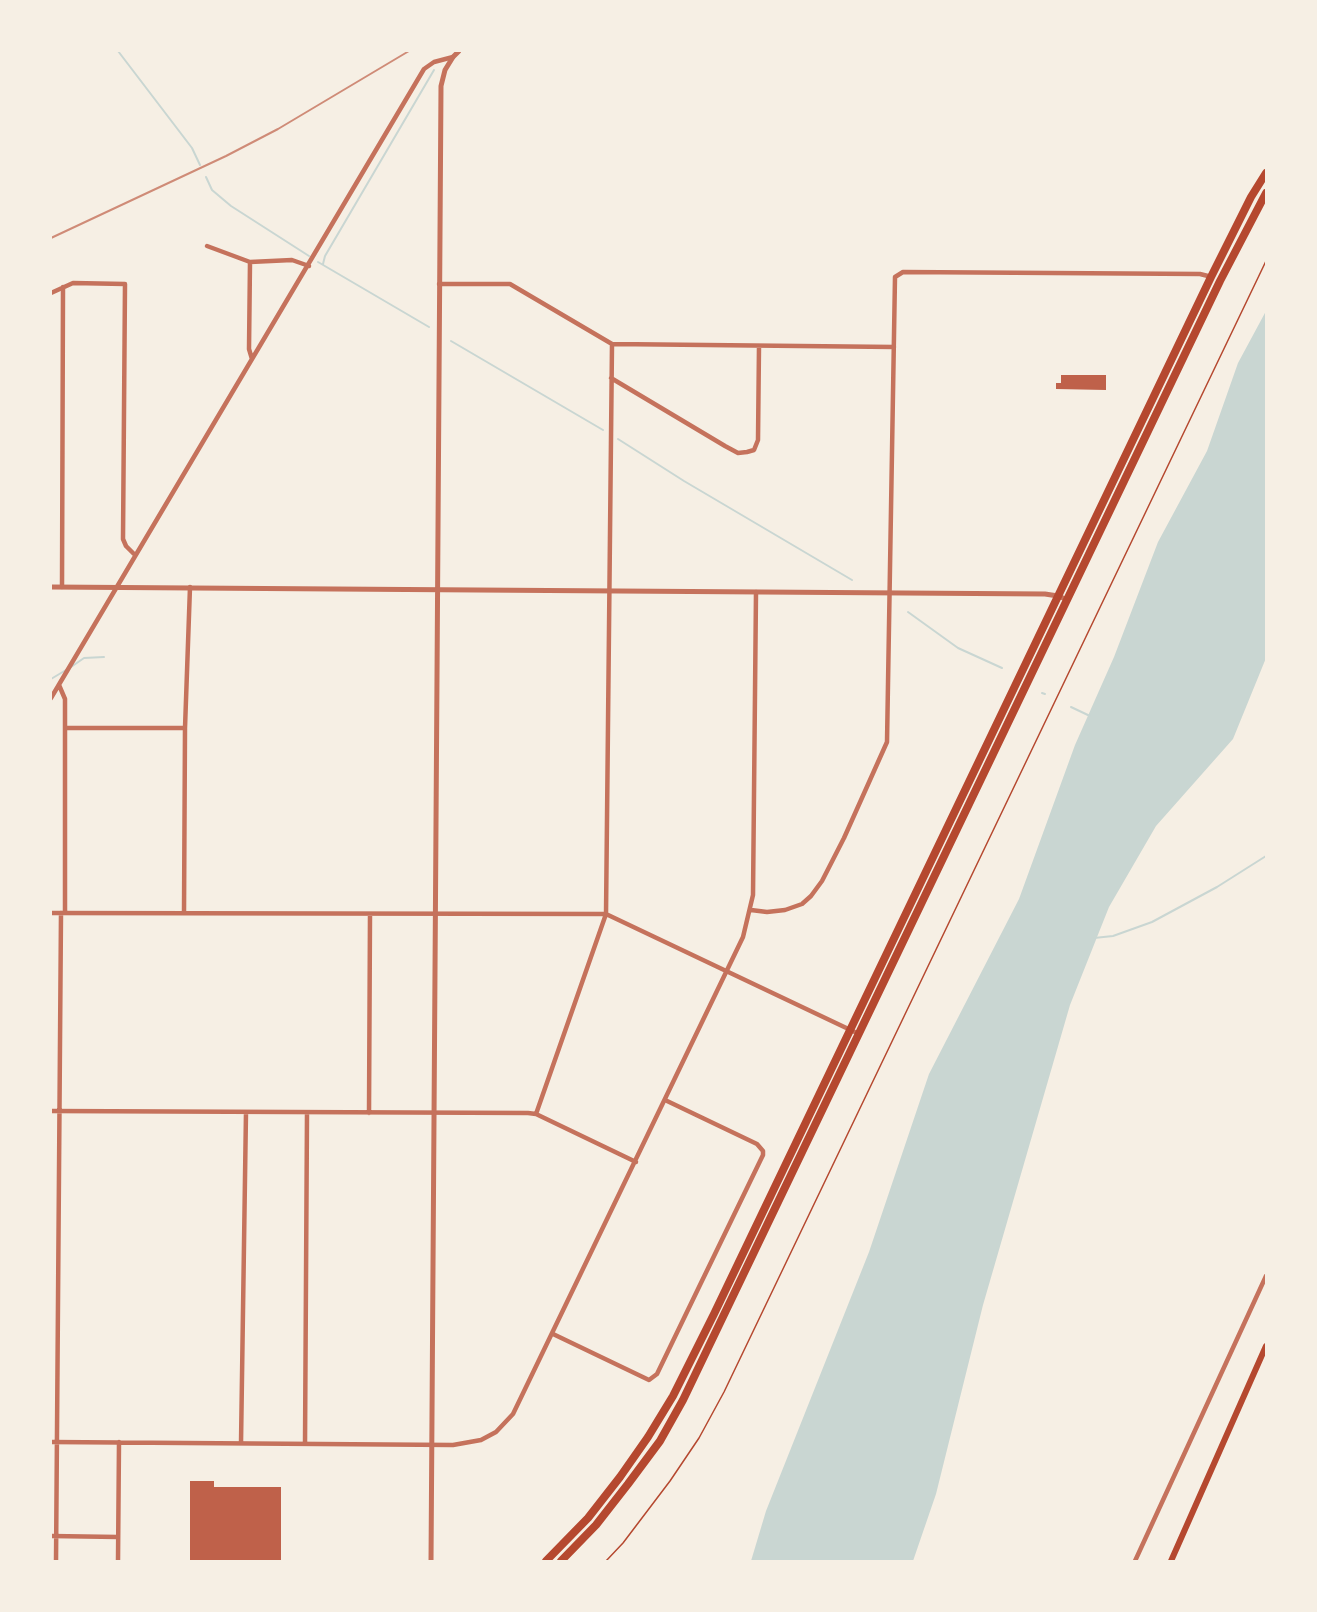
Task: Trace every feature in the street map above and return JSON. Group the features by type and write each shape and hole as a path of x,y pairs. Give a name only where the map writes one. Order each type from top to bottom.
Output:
{"highway":[{"path":"546,1561 588,1518 620,1477 673,1396 1211,276 1251,197 1266,173"},
{"path":"561,1561 596,1525 628,1484 660,1441 683,1400 1220,281 1266,193"}],"main road":[{"path":"1171,1561 1266,1346"}],"street":[{"path":"431,1561 441,86 445,70 459,51"},
{"path":"51,698 424,69 434,62 453,57"},
{"path":"207,246 250,262 292,260 309,266"},
{"path":"250,262 249,349 252,359"},
{"path":"751,910 766,912 785,910 802,904 811,896 839,849 887,742 895,277 903,273 1200,274 1220,281"},
{"path":"51,293 73,283 125,284 123,539 135,555"},
{"path":"439,284 510,284 612,344 894,347"},
{"path":"62,587 63,287"},
{"path":"536,1114 606,914 612,344"},
{"path":"611,378 725,446 738,453 747,452 754,450 758,440 759,346"},
{"path":"51,587 891,592 1058,596 1068,600"},
{"path":"184,913 185,728 190,587"},
{"path":"54,1442 468,1443 481,1440 496,1432 513,1414 728,971 743,937 751,910 756,592"},
{"path":"56,1561 54,1442 65,728 65,699 59,685"},
{"path":"65,728 185,728"},
{"path":"51,913 606,914 860,1034"},
{"path":"369,1113 370,914"},
{"path":"553,1334 643,1379 654,1378 667,1355 763,1151 756,1144 665,1101"},
{"path":"51,1111 536,1114 636,1162"},
{"path":"241,1443 246,1112"},
{"path":"305,1444 307,1113"},
{"path":"1135,1561 1266,1276"},
{"path":"118,1561 119,1442"},
{"path":"54,1536 118,1537"}],"path":[{"path":"606,1561 623,1543 670,1481 699,1438 724,1392 1266,261"}],"shaded area":[{"path":"1266,311 1266,658 1233,739 1156,826 1109,907 1070,1005 983,1305 936,1494 913,1561 751,1561 766,1511 869,1252 929,1074 1019,899 1075,745 1114,657 1158,542 1207,451 1238,363"}],"building":[{"path":"1061,375 1106,375 1106,390 1056,389 1056,383 1061,383"},
{"path":"190,1481 214,1481 214,1487 281,1487 281,1561 190,1561"}],"waterway":[{"path":"118,51 192,148 200,165"},
{"path":"323,264 325,256 434,70"},
{"path":"206,177 212,190 231,206 309,256"},
{"path":"318,262 429,327"},
{"path":"451,341 603,430"},
{"path":"618,439 684,481 852,580"},
{"path":"908,612 958,648 1002,668"},
{"path":"71,667 84,658 104,657"},
{"path":"51,679 66,670"},
{"path":"1071,707 1090,716"},
{"path":"1094,938 1113,936 1152,922 1217,887 1266,856"}],"railway":[{"path":"51,238 226,156 278,129 409,51"}]}
